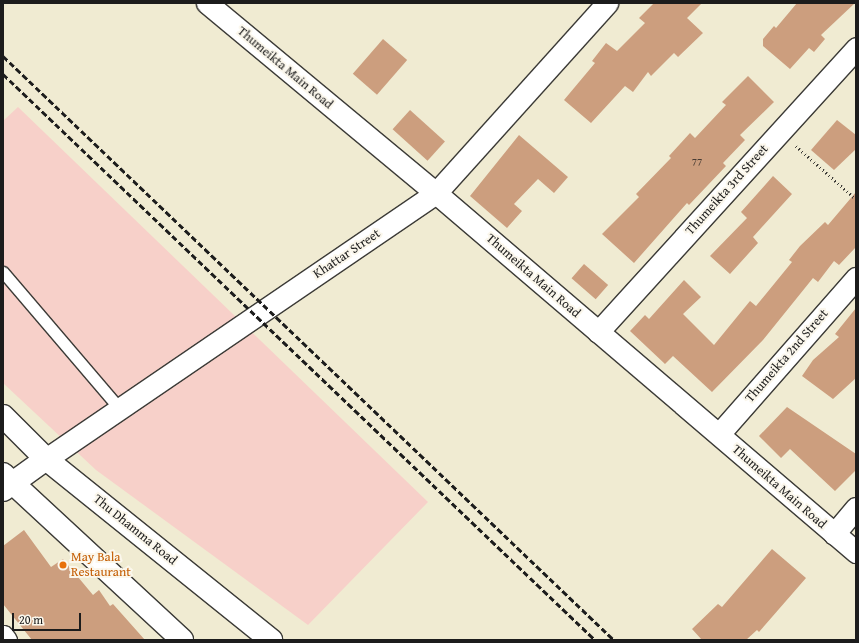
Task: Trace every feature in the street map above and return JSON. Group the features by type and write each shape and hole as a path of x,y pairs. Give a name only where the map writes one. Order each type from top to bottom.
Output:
{"main road":[{"name":"Thu Dhamma Road","path":"3,416 46,459 271,640"},
{"path":"46,459 6,483 182,640"}],"street":[{"name":"Thumeikta Main Road","path":"207,3 436,193 856,552"},
{"name":"Khattar Street","path":"46,459 436,193 607,3"},
{"name":"Thumeikta 3rd Street","path":"598,332 856,48"},
{"name":"Thumeikta 2nd Street","path":"719,434 856,278"},
{"path":"834,534 856,508"},
{"path":"3,636 6,640"}],"lane":[{"path":"3,272 120,409"}],"path":[{"path":"780,132 856,199"}],"shaded area":[{"path":"18,107 428,502 308,625 96,470 3,383 3,121"}],"building":[{"path":"654,3 702,3 687,18 703,33 678,57 674,53 651,76 648,72 633,92 625,86 591,123 564,100 595,63 592,61 606,43 617,51 645,23 639,18"},
{"path":"797,3 855,3 821,35 825,39 814,52 809,48 790,69 763,46 763,39 774,26 776,28"},
{"path":"383,39 407,60 377,95 353,74"},
{"path":"748,76 774,102 740,135 745,140 723,163 726,166 689,205 687,203 634,263 602,234 639,197 636,194 671,158 669,156 690,133 695,138 726,105 722,102"},
{"path":"410,110 445,141 428,161 393,129"},
{"path":"837,120 856,135 856,149 834,170 811,150"},
{"path":"519,135 568,177 554,193 538,179 514,204 522,211 507,228 470,196"},
{"path":"773,176 792,194 753,237 758,243 730,274 710,256 747,218 741,212"},
{"path":"856,192 856,247 839,265 834,261 818,282 813,278 763,340 712,392 673,356 665,364 630,331 645,315 649,319 684,280 701,297 683,314 714,345 750,301 756,306 792,262 789,260 800,246 825,222 828,225"},
{"path":"584,264 608,285 596,299 572,278"},
{"path":"856,308 856,378 833,399 802,376 813,360 839,337 835,334"},
{"path":"787,407 856,454 856,470 835,491 790,449 781,458 759,436"},
{"path":"24,530 51,567 63,559 93,595 99,590 110,606 113,604 145,640 32,640 3,604 3,546"},
{"path":"772,549 806,578 759,632 757,630 746,640 702,640 692,629 718,604 722,607"}],"railway":[{"path":"3,56 614,640"},
{"path":"3,74 595,640"}],"place":[{"name":"May Bala Restaurant","path":"63,565"}]}
